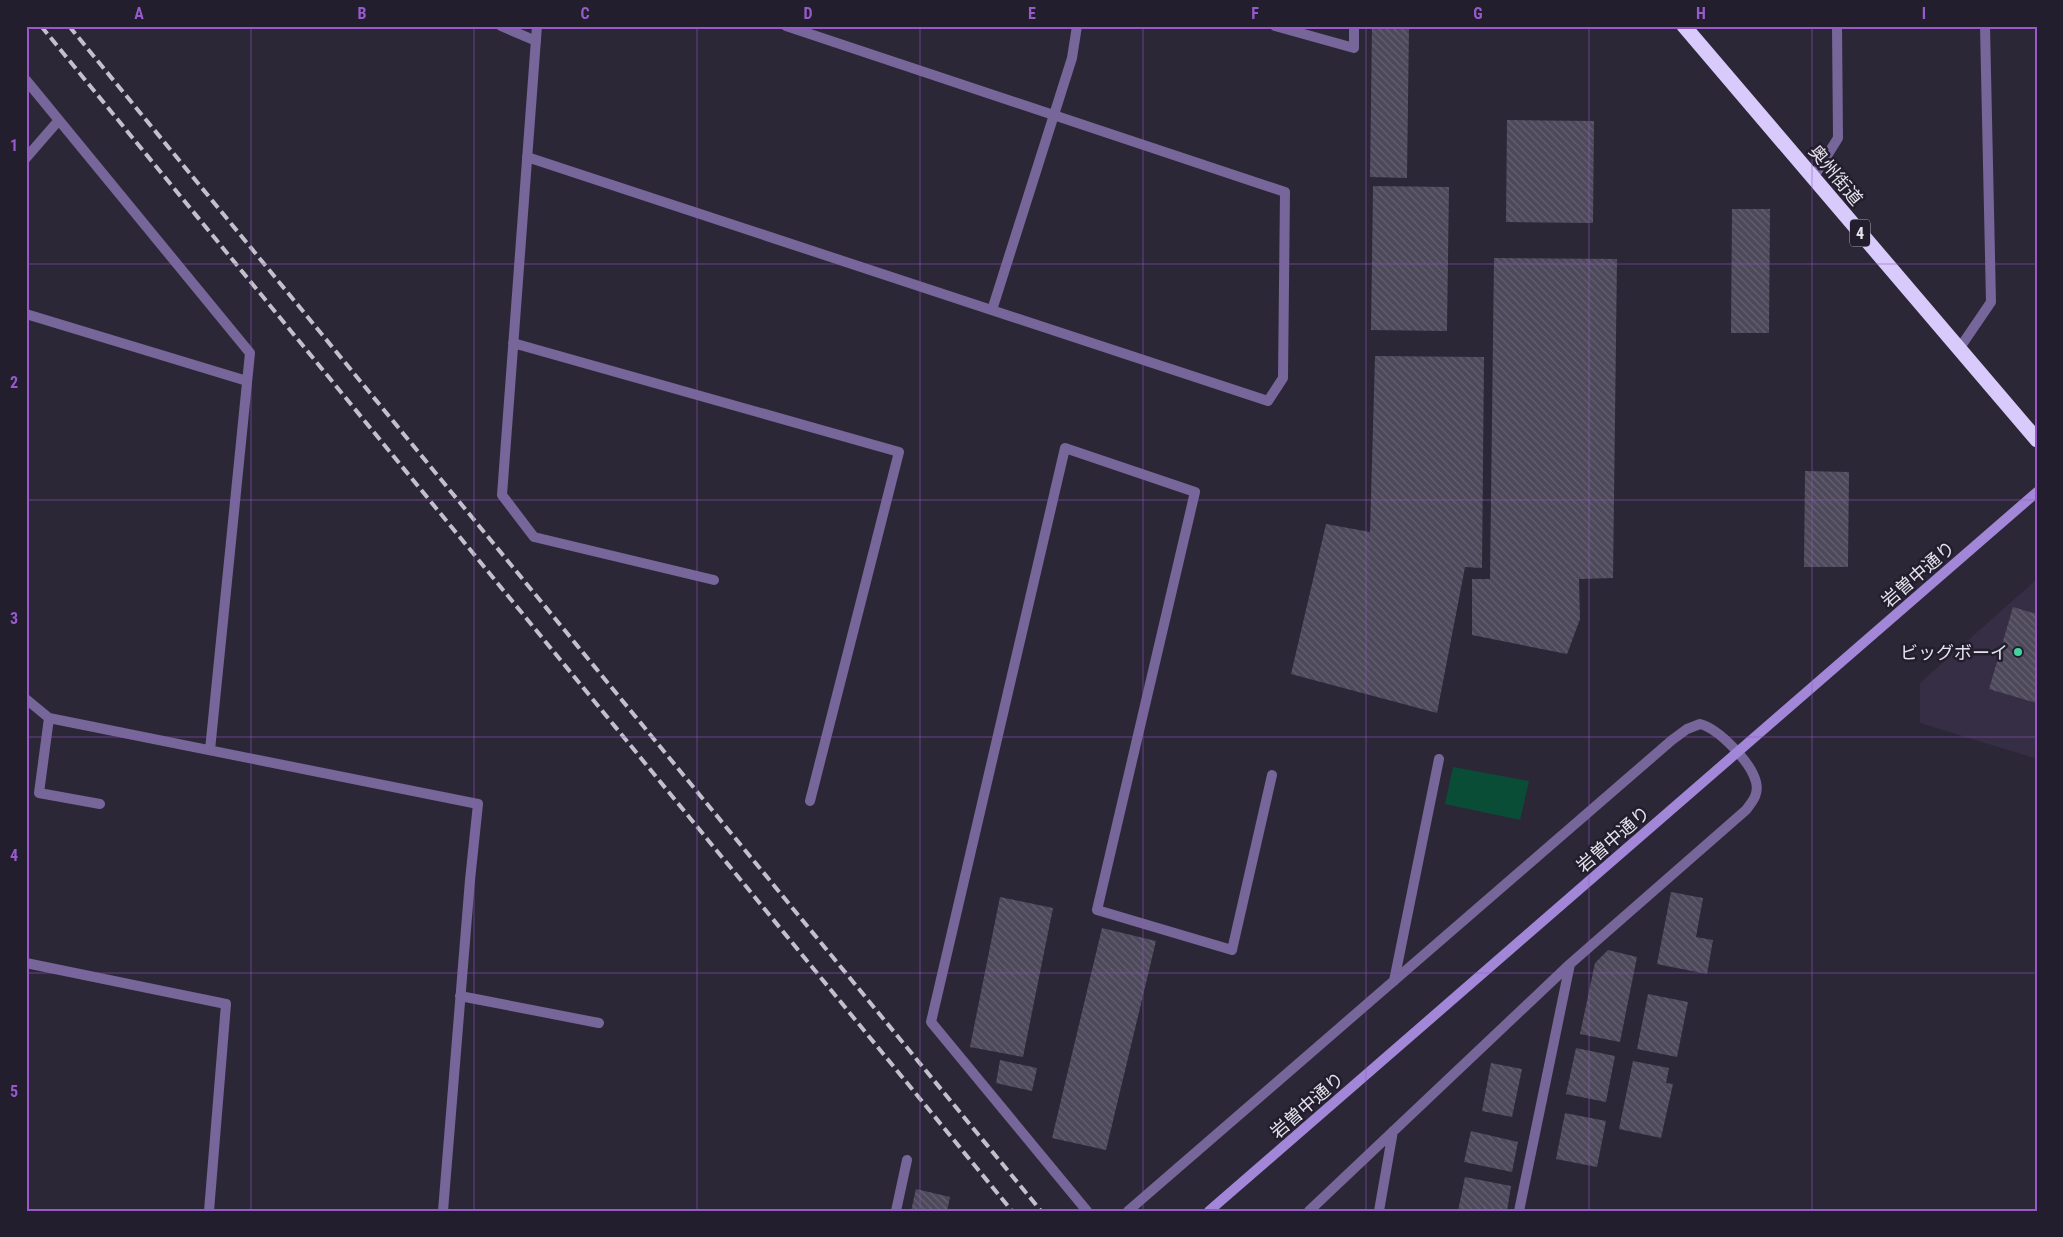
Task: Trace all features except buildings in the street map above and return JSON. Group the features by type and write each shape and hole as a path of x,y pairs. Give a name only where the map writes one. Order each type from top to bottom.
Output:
{"highway":[{"name":"奥州街道","path":"1684,26 2037,440"}],"street":[{"path":"501,26 536,41"},
{"path":"537,26 502,495 534,537 714,580"},
{"path":"527,157 1268,400 1283,378 1285,192 786,26"},
{"path":"992,310 1072,58 1077,26"},
{"path":"1275,26 1354,48 1354,26"},
{"path":"1813,178 1838,138 1837,26"},
{"path":"1959,349 1991,302 1985,26"},
{"path":"26,80 250,353 210,750"},
{"path":"26,158 59,120"},
{"path":"26,314 247,381"},
{"path":"513,342 899,452 810,801"},
{"path":"1087,1211 931,1022 1065,448 1195,492 1097,910 1232,950 1272,775"},
{"name":"岩曽中通り","path":"1209,1211 2037,492"},
{"path":"26,699 49,718 478,804 443,1211"},
{"path":"49,718 40,793 100,804"},
{"path":"1128,1211 1687,729 1700,724 1710,726 1720,733 1751,771 1756,782 1756,797 1746,810 1570,964 1309,1211"},
{"path":"1394,980 1439,759"},
{"path":"26,963 226,1004 209,1211"},
{"path":"1520,1211 1570,964"},
{"path":"460,996 599,1023"},
{"path":"1379,1211 1394,1131"},
{"path":"896,1211 907,1160"}],"shaded area":[{"path":"2037,579 2037,759 1920,723 1920,683"}],"green space":[{"path":"1453,767 1529,781 1520,820 1445,804"}],"railway":[{"path":"41,26 1012,1211"},
{"path":"69,26 1041,1211"}],"place":[{"name":"ビッグボーイ","path":"2018,652"}]}
